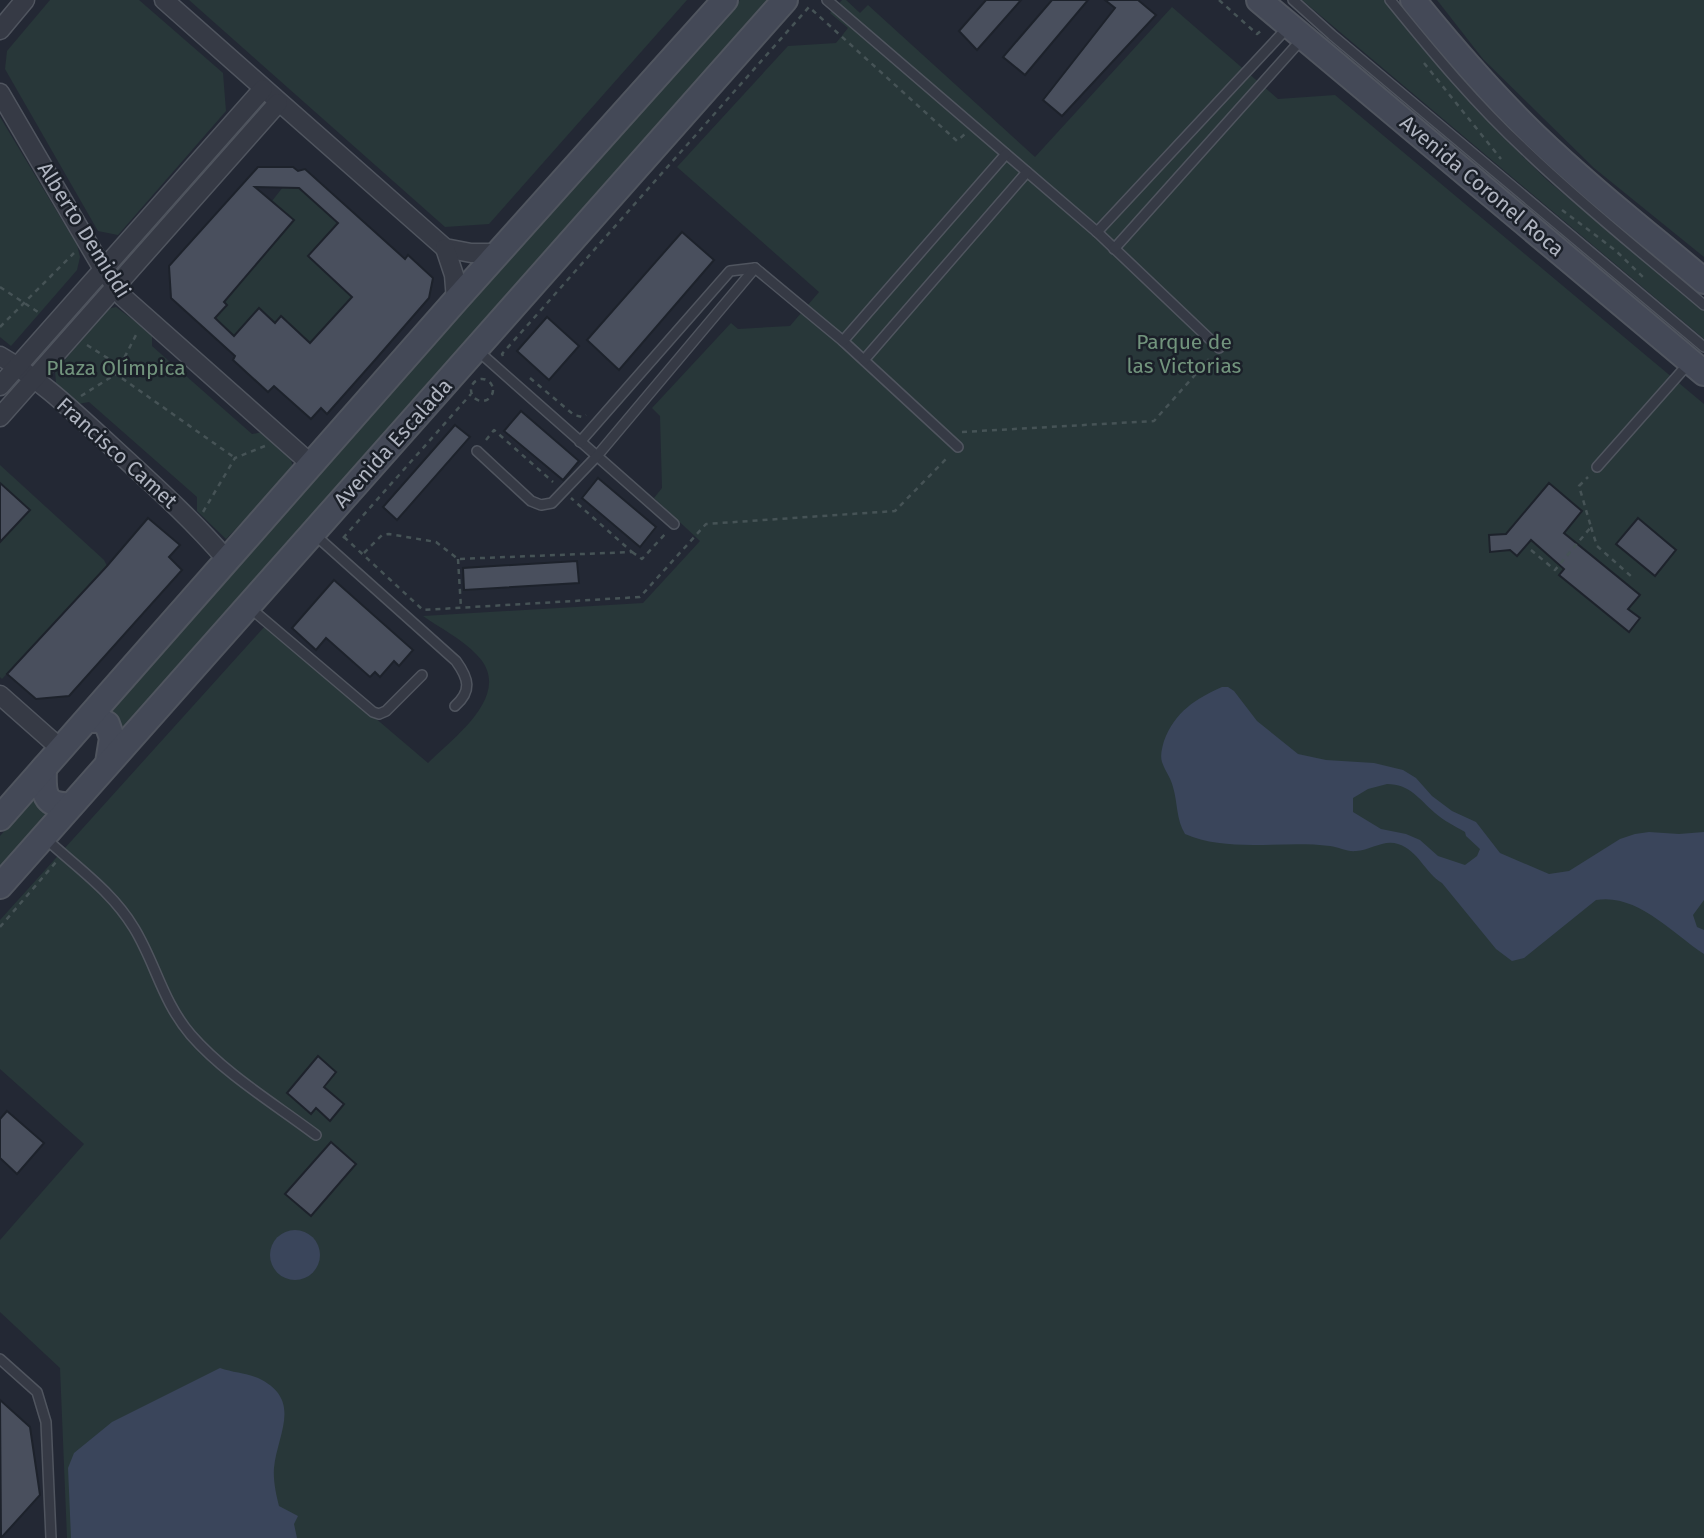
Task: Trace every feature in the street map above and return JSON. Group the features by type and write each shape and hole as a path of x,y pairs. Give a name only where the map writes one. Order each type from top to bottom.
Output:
{"main road":[{"path":"0,818 497,253 725,0"},
{"name":"Avenida Escalada","path":"0,886 785,0"},
{"name":"Avenida Coronel Roca","path":"1259,0 1699,361"},
{"path":"1413,0 1533,134 1704,281"},
{"path":"88,720 99,720 107,724 112,738 108,763"},
{"path":"44,768 46,797 58,805 71,805"}],"street":[{"path":"0,30 25,0"},
{"path":"164,0 446,248 471,253 497,253"},
{"path":"0,386 263,89"},
{"name":"Alberto Demiddi","path":"0,93 103,269 123,297 310,464"},
{"path":"0,417 278,103"},
{"path":"446,248 454,275 456,300"},
{"name":"Francisco Camet","path":"0,356 18,366 66,405 196,524 226,559"},
{"path":"0,695 61,749"}],"lane":[{"path":"827,0 1097,232 1219,348"},
{"path":"1293,0 1699,361 1597,467"},
{"path":"1390,0 1441,63 1524,150 1704,305"},
{"path":"1097,232 1297,31"},
{"path":"1114,249 1297,31"},
{"path":"843,341 1006,154"},
{"path":"864,360 1027,172"},
{"path":"580,442 730,271 755,268 843,341 958,447"},
{"path":"477,451 531,501 541,505 552,503 597,456 755,268"},
{"path":"475,349 674,524"},
{"path":"313,533 456,661 465,674 467,689 465,697 455,706"},
{"path":"248,606 373,712 379,714 386,711 422,675"},
{"path":"43,836 62,855 87,872 135,928 172,1012 192,1036 212,1057 316,1135"},
{"path":"0,1359 37,1392 46,1422 51,1538"}],"path":[{"path":"1219,0 1257,34"},
{"path":"510,362 502,354 809,7 957,141 973,126"},
{"path":"0,327 87,240"},
{"path":"0,287 54,323"},
{"path":"66,405 116,374 145,318"},
{"path":"71,336 109,359 116,374 235,458"},
{"path":"944,433 1154,421 1219,348"},
{"path":"521,370 574,415 588,415"},
{"path":"332,550 471,394 473,382 478,379 489,381 493,386 491,397 486,401 480,401 471,394"},
{"path":"477,451 494,430 642,559 674,524"},
{"path":"196,524 235,458 284,438"},
{"path":"344,537 423,610 640,597 706,524 895,512 958,447"},
{"path":"1597,467 1579,486 1597,546 1632,576"},
{"path":"1531,550 1555,570 1591,527"},
{"path":"363,554 382,535 389,534 436,542 458,559 632,552"},
{"path":"458,559 461,608"},
{"path":"0,926 62,855"}],"green space":[{"path":"50,0 139,0 223,73 226,111 118,235 98,231 5,69 7,51"},
{"path":"189,0 687,0 489,224 445,227"},
{"path":"740,0 769,0 126,729 107,713"},
{"name":"Parque de las Victorias","path":"842,0 846,0 860,13 868,5 1035,157 1172,7 1278,99 1335,95 1704,404 1704,1538 67,1538 60,1368 0,1312 0,1240 84,1144 0,1069 0,920 266,625 428,763 477,713 489,684 486,669 476,654 423,616 643,603 700,541 654,498 662,488 660,416 652,408 731,323 738,329 790,326 819,292 677,167 788,46 836,43 848,28 830,13"},
{"path":"1302,0 1384,0 1496,130 1547,180 1704,311 1704,339"},
{"path":"1437,0 1704,0 1704,257 1594,168 1483,59"},
{"name":"Plaza Olímpica","path":"0,117 77,245 80,257 77,270 11,346 0,337"},
{"path":"283,187 299,188 338,223 308,257 352,297 310,343 275,323 259,308 244,324 257,337 247,348 215,318 227,305 209,288 236,288 294,220 272,201"},
{"name":"Plaza Olímpica","path":"116,307 152,334 152,346 252,434 263,432 291,458 293,470 226,539 197,511 197,497 89,402 78,404 56,383 55,371 108,309"},
{"path":"0,465 104,560 107,566 2,679 0,542 30,510 0,483"},
{"path":"32,800 50,815 0,871 0,836"}],"water":[{"path":"1222,687 1234,691 1257,721 1298,754 1326,760 1374,763 1403,770 1416,778 1432,796 1452,811 1476,822 1500,853 1549,874 1569,871 1620,839 1635,834 1704,832 1704,900 1693,915 1697,927 1704,930 1704,954 1640,908 1611,899 1596,900 1524,958 1512,961 1496,949 1442,883 1416,856 1398,844 1388,843 1353,851 1312,845 1237,845 1201,840 1185,834 1175,793 1162,762 1162,749 1180,714","holes":["1387,784 1408,789 1438,816 1465,832 1480,849 1477,856 1465,865 1438,856 1420,840 1381,829 1353,812 1353,798 1368,789"]},
{"path":"295,1230 312,1238 320,1255 312,1272 295,1280 278,1272 270,1255 278,1238"},
{"path":"220,1368 262,1380 281,1398 284,1420 274,1468 274,1482 279,1506 298,1516 294,1524 297,1538 71,1538 68,1468 74,1453 112,1422"}],"building":[{"path":"986,0 1021,0 977,50 959,31"},
{"path":"1052,0 1088,0 1025,75 1003,57"},
{"path":"1105,0 1138,0 1156,15 1062,116 1043,100 1115,8"},
{"path":"258,167 293,167 298,171 305,169 405,259 408,255 433,278 429,298 327,414 321,408 311,419 274,386 268,392 233,360 235,356 171,298 169,266","holes":["255,187 299,188 338,223 308,256 352,297 310,343 281,316 275,323 259,308 234,336 215,318 227,305 224,302 294,220"]},
{"path":"682,232 714,260 619,370 587,340"},
{"path":"547,317 579,346 549,380 517,351"},
{"path":"521,411 579,461 563,480 504,431"},
{"path":"455,425 470,437 397,520 383,507"},
{"path":"598,478 656,527 640,547 582,498"},
{"path":"0,483 30,510 0,542"},
{"path":"1549,483 1582,511 1564,533 1640,595 1628,609 1640,618 1629,632 1559,575 1564,569 1531,540 1517,556 1510,550 1490,552 1489,535 1506,534"},
{"path":"148,518 180,545 169,557 182,570 69,696 36,699 7,674"},
{"path":"1638,518 1676,550 1655,576 1616,544"},
{"path":"577,561 579,583 464,590 463,568"},
{"path":"334,580 413,650 399,666 394,661 380,677 375,672 370,677 326,638 316,650 292,628"},
{"path":"318,1056 336,1072 324,1087 344,1104 330,1121 316,1108 311,1114 287,1093"},
{"path":"7,1111 44,1143 17,1174 0,1158 0,1119"},
{"path":"331,1142 356,1164 311,1216 285,1194"},
{"path":"0,1400 30,1427 40,1495 1,1538"}]}
